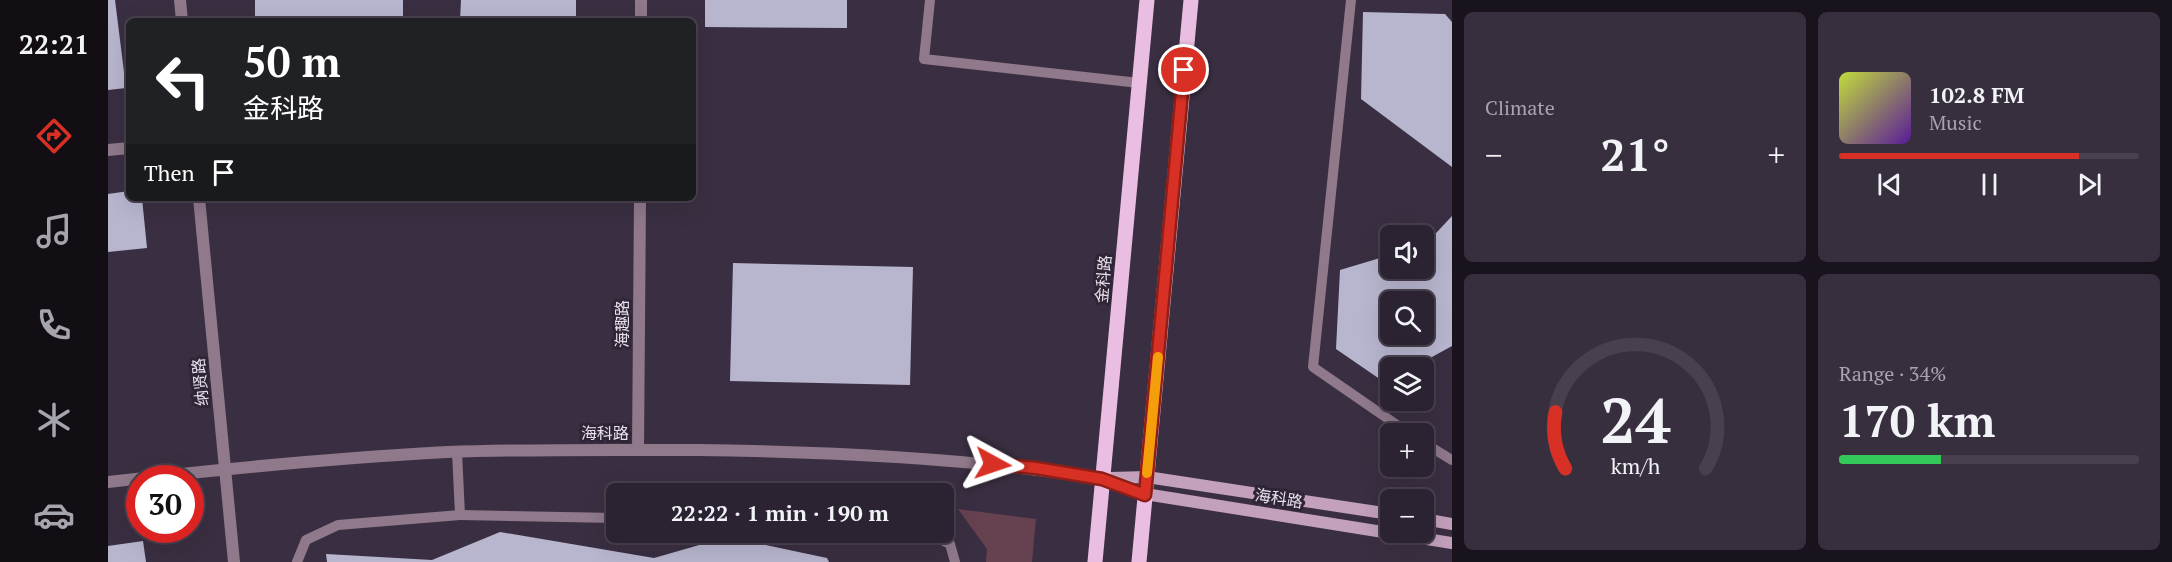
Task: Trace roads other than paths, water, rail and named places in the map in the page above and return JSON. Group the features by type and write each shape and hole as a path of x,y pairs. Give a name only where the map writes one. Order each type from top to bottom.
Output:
{"main road":[{"name":"金科路","path":"1095,562 1147,0"},
{"path":"1139,562 1191,0"}],"street":[{"path":"180,0 182,18"},
{"path":"641,0 641,18"},
{"path":"108,150 126,148"},
{"name":"纳贤路","path":"199,201 234,562"},
{"name":"海趣路","path":"638,450 640,201"},
{"name":"海科路","path":"108,482 358,458 457,452 638,450 828,453 1036,468 1102,479 1145,495 1452,543"},
{"name":"海科路","path":"1102,479 1147,477 1380,512"},
{"path":"1434,521 1452,524"}],"lane":[{"path":"930,0 924,59 1139,83"},
{"path":"1351,0 1313,367 1394,423"},
{"path":"1434,449 1452,460"},
{"path":"457,452 460,515"},
{"path":"297,562 306,540 338,525 460,515 606,518"},
{"path":"948,543 955,562"}]}
